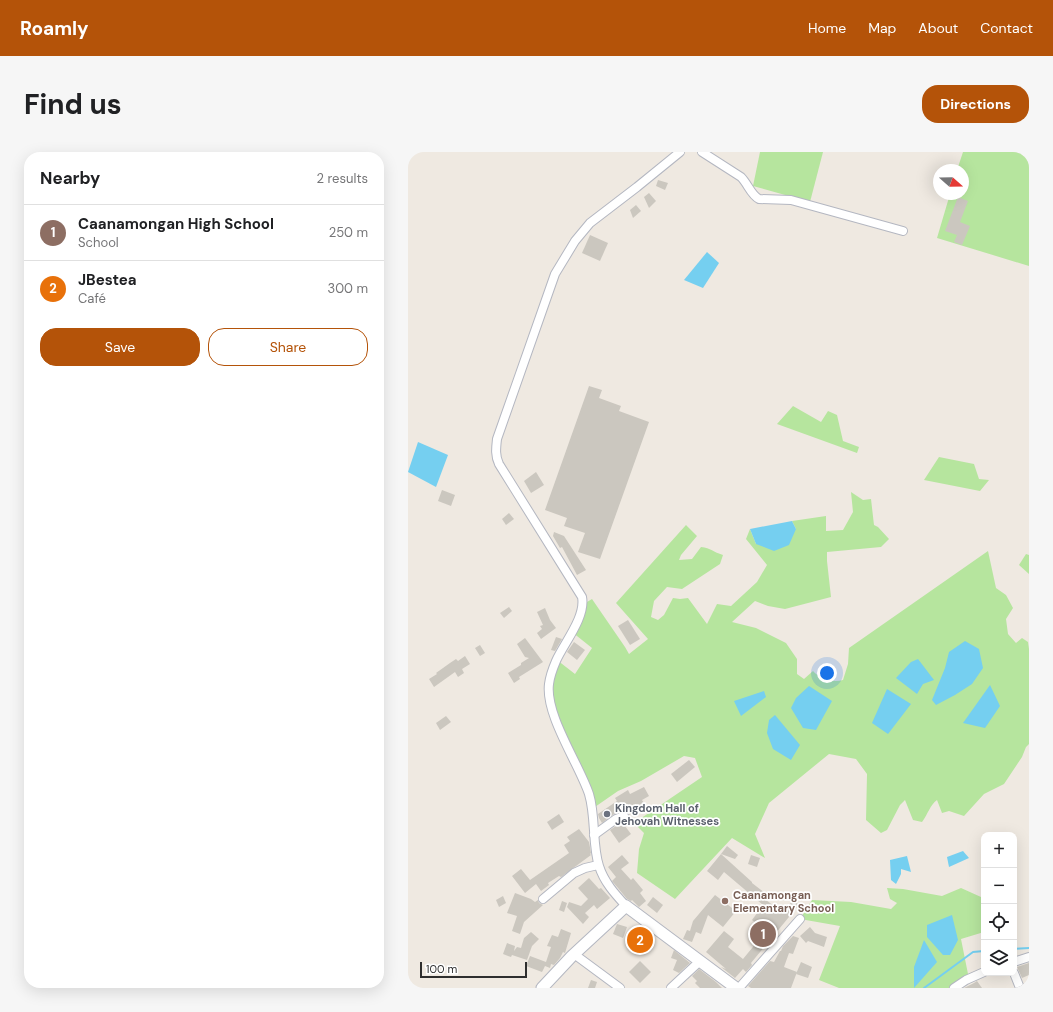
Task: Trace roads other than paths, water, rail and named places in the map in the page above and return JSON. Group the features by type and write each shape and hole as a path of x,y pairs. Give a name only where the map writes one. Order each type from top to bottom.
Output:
{"street":[{"path":"680,152 590,223 576,239 566,255 555,274 497,439 496,455 499,464 582,597 580,615 554,666 549,685 549,695 553,714 589,794 598,865 610,888 626,906 738,988 800,919"},
{"path":"702,152 741,177 746,182 754,197 759,199 792,200 903,231"},
{"path":"594,835 616,819 624,816"},
{"path":"543,899 574,873 585,868 598,865"},
{"path":"542,988 574,954 626,906"},
{"path":"574,954 620,988"},
{"path":"1017,961 1029,957"},
{"path":"672,988 700,961"},
{"path":"954,988 966,980 981,973"},
{"path":"1015,976 1020,988"}],"water":[{"path":"707,252 719,263 703,288 684,280"},
{"path":"418,442 448,455 436,487 408,472"},
{"path":"792,521 796,529 789,545 774,551 756,544 750,529"},
{"path":"965,641 979,649 983,668 972,684 936,705 932,700 945,668 949,652"},
{"path":"918,659 934,680 923,684 917,694 896,678 911,662"},
{"path":"990,685 1000,706 985,728 963,723"},
{"path":"809,686 832,701 816,730 803,728 791,708 796,698"},
{"path":"887,689 911,704 888,734 872,723"},
{"path":"764,691 766,697 741,716 734,701"},
{"path":"775,715 800,745 791,760 773,749 767,733 769,720"},
{"path":"963,851 969,858 949,867 947,857"},
{"path":"907,856 911,872 901,869 901,874 896,884 891,880 890,860"},
{"path":"952,915 958,940 950,955 943,955 927,937 927,925"},
{"path":"924,940 937,962 914,988 914,967"}],"waterway":[{"path":"1017,949 1029,948"},
{"path":"924,988 973,952 981,951"}],"place":[{"name":"Kingdom Hall of Jehovah Witnesses","path":"607,814"},
{"name":"Caanamongan Elementary School","path":"725,901"},
{"name":"Caanamongan High School","path":"763,934"},
{"name":"JBestea","path":"640,940"}]}
